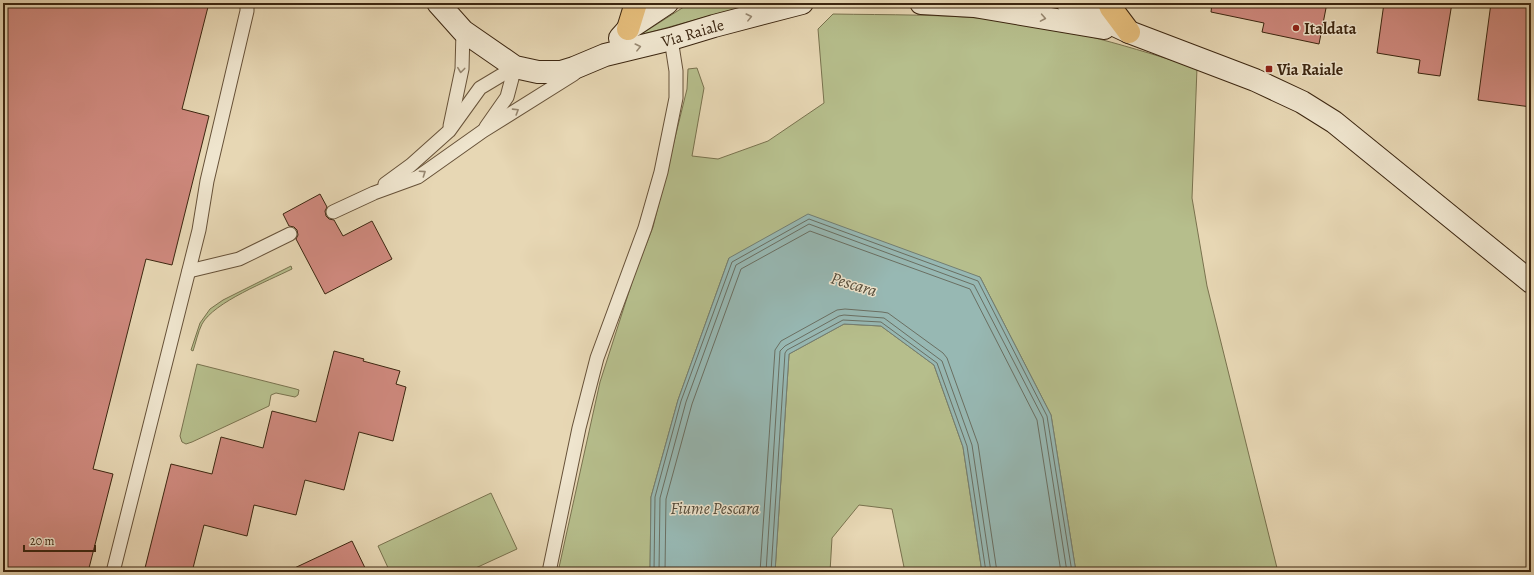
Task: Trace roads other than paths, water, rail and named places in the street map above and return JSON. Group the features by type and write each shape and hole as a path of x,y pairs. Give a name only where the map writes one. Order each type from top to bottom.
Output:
{"highway":[{"path":"628,29 636,3"},
{"path":"1109,3 1129,32"}],"street":[{"name":"Via Raiale","path":"438,3 462,31 515,67 538,72 561,72 605,55 671,39 802,3"},
{"name":"Via Raiale","path":"605,55 628,29 667,3"},
{"path":"921,3 974,6 1129,32"},
{"path":"1068,3 1129,32 1255,80 1302,102 1334,122 1531,282"}],"lane":[{"path":"113,572 199,230 207,181 247,11 247,3"},
{"path":"449,131 462,69 462,31"},
{"path":"550,572 579,428 597,358 645,228 661,172 676,98 676,71 671,39"},
{"path":"333,212 374,193 418,177 483,131 605,55"},
{"path":"483,131 507,97 515,67"},
{"path":"374,193 411,165 449,131 480,88 515,67"},
{"path":"189,271 239,259 290,234"}],"water":[{"name":"Fiume Pescara","path":"808,214 980,277 1051,415 1076,572 982,572 963,447 934,365 881,326 844,324 789,354 775,572 650,572 651,497 678,400 729,258"}],"place":[{"name":"Italdata","path":"1296,28"},
{"name":"Via Raiale","path":"1269,69"}],"water label":[{"name":"Pescara","path":"854,284"}]}
